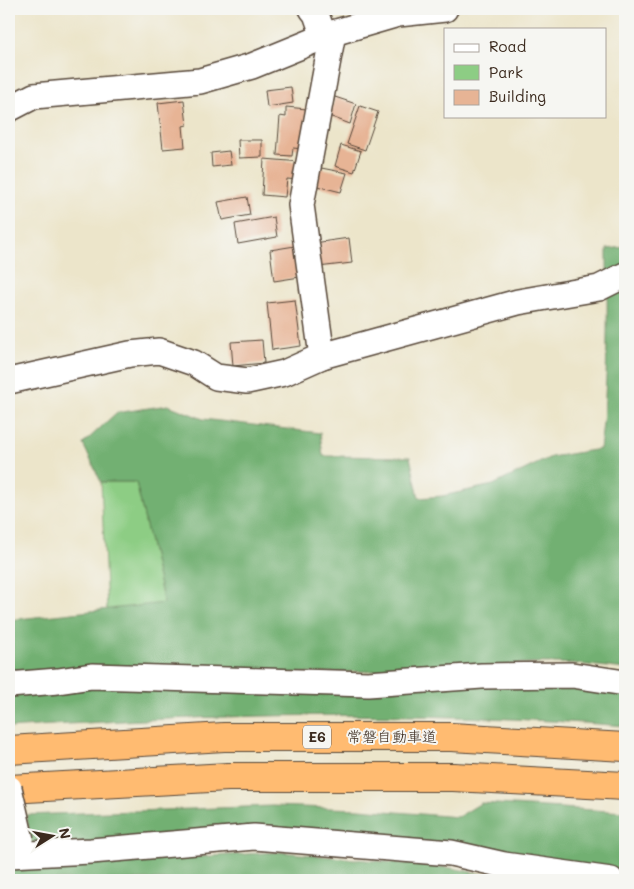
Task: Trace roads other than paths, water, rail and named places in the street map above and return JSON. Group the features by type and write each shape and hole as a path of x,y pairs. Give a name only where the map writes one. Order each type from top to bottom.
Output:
{"highway":[{"name":"常磐自動車道","path":"9,750 224,737 451,737 625,747"},
{"path":"9,788 228,777 453,777 625,786"}],"street":[{"path":"312,9 328,35 301,205 322,356"},
{"path":"9,109 34,96 200,82 252,66 328,35 398,14 445,9"},
{"path":"9,381 130,354 159,351 194,362 216,377 247,381 284,374 322,356 518,302 599,288 625,275"},
{"path":"9,685 58,682 92,676 368,684 482,676 572,675 625,683"},
{"path":"9,788 18,850 91,851 254,837 451,853 504,865 611,880"}]}
